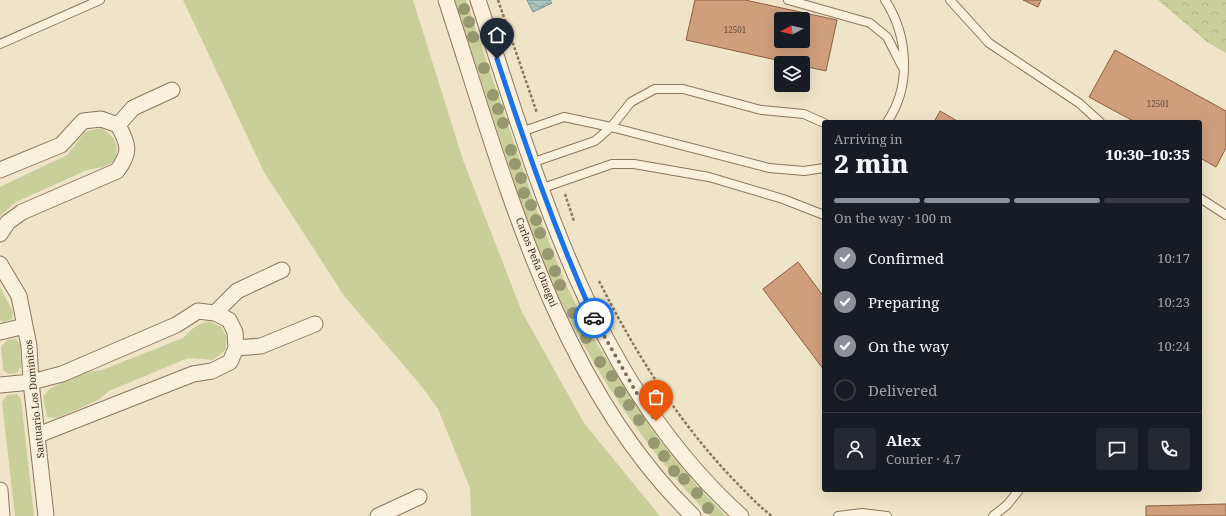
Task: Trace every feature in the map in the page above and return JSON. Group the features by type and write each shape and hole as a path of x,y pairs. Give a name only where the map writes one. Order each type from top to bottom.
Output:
{"street":[{"name":"Carlos Peña Otaegui","path":"446,0 502,168 541,278 573,346 607,408 634,448 658,479 693,516"},
{"path":"478,0 540,189 569,262 594,319 636,392 677,449 700,476 741,516"},
{"path":"118,125 133,108 172,90"},
{"path":"0,170 61,145 83,121 101,119 118,125 126,140 126,158 117,171 22,212 8,222 0,234"},
{"name":"Santuario Los Dominicos","path":"0,264 18,296 29,346 31,382 46,516"},
{"path":"215,312 237,290 282,270"},
{"path":"0,386 31,382 62,374 176,325 198,311 215,312 228,320 236,332 236,348 230,362 212,371 193,374 38,435"},
{"path":"236,348 262,346 315,324"},
{"path":"0,332 25,326"},
{"path":"0,490 1,509"},
{"path":"378,516 419,497"}],"lane":[{"path":"0,44 100,0"},
{"path":"788,0 870,23 887,37 904,70"},
{"path":"884,0 897,22 902,38 904,70 902,87 888,120"},
{"path":"950,0 989,43 1079,103 1098,120"},
{"path":"532,163 596,141 631,102 655,89 683,89 761,110 804,114 822,122"},
{"path":"521,132 564,117 610,127 769,168 804,171 822,168"},
{"path":"540,189 612,164 634,164 709,177 783,198 822,214"},
{"path":"1202,199 1226,215"},
{"path":"993,516 1007,505 1017,492"},
{"path":"838,516 862,513 887,516"}],"path":[{"path":"498,0 541,125"},
{"path":"561,182 576,227"},
{"path":"596,276 634,345 692,431 726,471 760,507 772,516"}],"green space":[{"path":"183,0 413,0 463,160 522,312 584,423 660,516 471,516 470,488 438,409 419,383 345,297 264,172"},
{"path":"455,0 466,0 536,208 563,278 588,330 659,440 699,488 726,516 710,516 663,463 621,406 584,345 567,313 551,282 528,224"},
{"path":"1158,0 1226,0 1226,53 1207,42"},
{"path":"101,128 114,138 116,142 117,150 115,161 103,167 87,170 16,202 0,216 0,187 67,155 85,132"},
{"path":"0,287 13,312 12,319 3,322 0,320"},
{"path":"209,321 221,327 227,337 226,349 213,360 188,358 109,391 98,400 78,409 56,418 47,417 43,396 51,388 85,372 102,370 183,338 194,327"},
{"path":"16,339 20,344 21,367 17,373 9,374 3,370 1,347 7,340"},
{"path":"17,394 21,399 34,516 15,516 2,402 7,395"}],"water":[{"path":"527,0 550,0 552,3 533,12"}],"building":[{"path":"695,0 745,0 800,12 774,12 774,48 810,48 810,14 837,20 826,71 810,68 810,56 774,56 774,59 686,40"},
{"path":"1023,0 1041,0 1038,7"},
{"path":"1115,50 1226,111 1226,148 1216,167 1202,159 1202,120 1131,120 1089,97"},
{"path":"940,111 956,120 935,120"},
{"path":"798,262 822,294 822,367 763,289"},
{"path":"1226,504 1226,516 1146,516 1146,506"}],"way so far":[{"path":"594,318 636,392 656,421"}],"route":[{"path":"497,59 540,189 569,262 594,318"}]}
